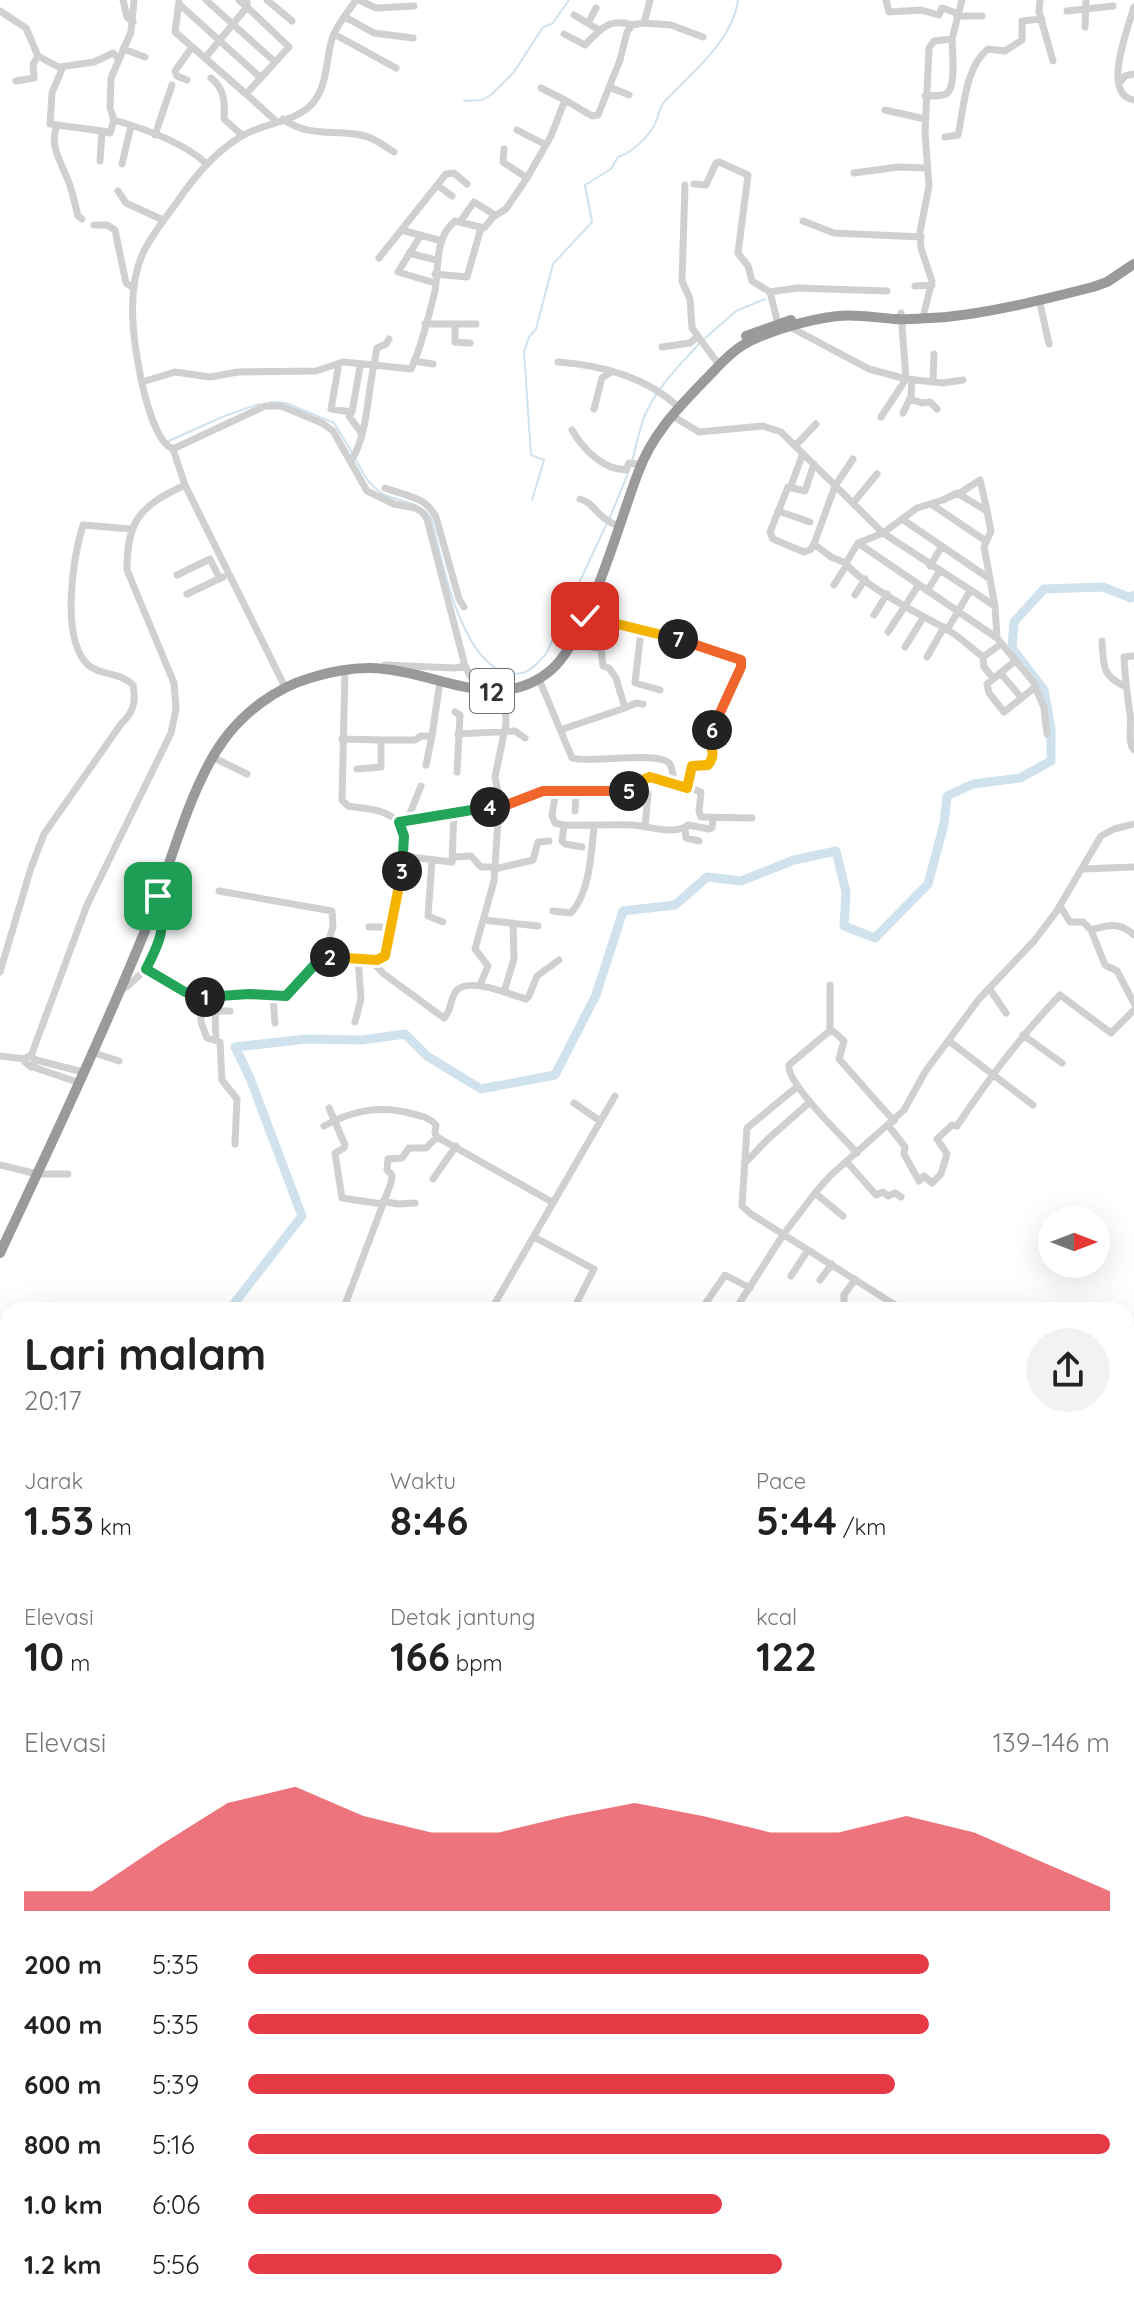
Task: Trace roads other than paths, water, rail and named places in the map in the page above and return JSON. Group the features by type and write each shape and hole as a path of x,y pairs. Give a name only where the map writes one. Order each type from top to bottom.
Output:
{"highway":[{"name":"12","path":"0,1253 121,990 199,786 212,757 236,725 269,697 304,680 345,670 385,669 484,691 539,679 556,666 585,616 610,522 632,463 650,435 741,338 778,324 841,309 901,317 980,306 1091,282 1113,273 1134,257"},
{"name":"12","path":"718,363 745,344 790,327 843,315 965,315 1107,282 1134,264"},
{"name":"12","path":"0,1243 35,1174 157,896 196,783 218,740 251,706 304,675 329,669 385,665 473,686 502,689 532,677 557,655 576,621 646,451 673,410"}],"street":[{"path":"123,0 127,17 133,22"},
{"path":"60,67 62,72 54,87 49,121 57,126 110,133 114,120 109,94 111,78 133,22 134,0"},
{"path":"206,0 275,62"},
{"path":"239,0 247,4 288,46 246,94"},
{"path":"267,0 292,21"},
{"path":"283,13 286,0"},
{"path":"284,685 185,485 173,449 164,443 152,420 142,382 134,329 134,288 142,255 163,220 207,164 242,135 304,111 319,94 334,34 357,0 376,8 414,6"},
{"path":"643,23 650,0"},
{"path":"886,0 889,12 919,10 939,15 942,8 957,16 982,16"},
{"path":"925,96 947,93 953,82 952,39 962,0"},
{"path":"1040,0 1053,61"},
{"path":"179,2 261,78"},
{"path":"179,2 175,32 280,120 315,132 368,136 394,152"},
{"path":"205,58 234,25 247,4"},
{"path":"1085,27 1086,4"},
{"path":"1067,11 1086,4 1113,6"},
{"path":"1133,102 1121,93 1118,59 1134,7"},
{"path":"588,23 596,8"},
{"path":"0,11 26,28 38,56 60,67 94,62 113,53 118,58"},
{"path":"574,15 599,30"},
{"path":"345,17 374,33 413,38"},
{"path":"945,137 958,137 972,69 985,50 1007,50 1022,41 1022,21 1042,19"},
{"path":"564,34 585,45 612,22 671,25 703,37"},
{"path":"541,88 595,116 609,87 627,32 633,25"},
{"path":"334,34 396,68"},
{"path":"924,313 931,289 931,275 921,248 928,199 925,96 929,45 934,41 952,39"},
{"path":"187,80 177,76 175,71 192,47"},
{"path":"123,49 145,57"},
{"path":"16,81 34,78 33,64 38,56"},
{"path":"1121,81 1125,76 1134,74"},
{"path":"211,78 221,88 225,104 224,119 242,135"},
{"path":"953,82 969,83"},
{"path":"155,135 172,85"},
{"path":"609,87 629,95"},
{"path":"142,382 175,372 210,377 238,372 316,371 343,362 408,370 414,361 425,324 435,283 436,260 450,225 455,221 481,228 506,209 546,145 565,100"},
{"path":"885,110 925,119"},
{"path":"114,120 193,152 207,164"},
{"path":"57,126 54,133 57,152 78,216 82,219"},
{"path":"122,164 131,126"},
{"path":"517,130 546,145"},
{"path":"100,161 102,131"},
{"path":"504,149 503,162 527,178"},
{"path":"718,363 692,328 690,299 682,276 689,185 706,185 716,163 726,160 748,177 738,253 748,266 752,281 771,299 778,324"},
{"path":"854,173 898,167 927,168"},
{"path":"379,258 446,174 452,172 467,184"},
{"path":"437,185 452,196"},
{"path":"118,191 126,203 163,220"},
{"path":"460,222 474,202 495,215"},
{"path":"803,221 834,233 921,237"},
{"path":"94,225 107,225 115,230 126,283 134,288"},
{"path":"435,274 467,277 481,228"},
{"path":"401,230 442,241"},
{"path":"421,235 398,272 435,283"},
{"path":"409,253 436,260"},
{"path":"915,286 931,289"},
{"path":"771,299 797,288 887,291"},
{"path":"1039,299 1049,344"},
{"path":"901,317 910,399 903,413"},
{"path":"425,324 476,324"},
{"path":"455,325 455,342 470,343"},
{"path":"790,327 869,369 943,383 963,380"},
{"path":"351,461 362,434 376,351 389,339"},
{"path":"662,347 701,339"},
{"path":"933,381 934,354"},
{"path":"414,361 433,364"},
{"path":"558,362 583,364 611,372 658,391 694,431 703,433 769,427 781,432 883,533 995,606"},
{"path":"360,367 349,416 362,434"},
{"path":"338,369 331,409 352,412"},
{"path":"594,409 602,378 611,372"},
{"path":"881,417 909,379"},
{"path":"910,399 930,402 937,409"},
{"path":"173,449 265,406 288,408 328,427 338,437 367,491 422,512 427,519 465,666 471,677 502,689 505,733 495,777 500,806 492,893 476,953 488,966 480,985"},
{"path":"796,445 816,424"},
{"path":"572,430 586,449 609,467 626,470 632,463"},
{"path":"803,453 770,532 771,537 804,552 814,544 835,486 853,459"},
{"path":"791,486 805,491 814,464"},
{"path":"853,503 877,474"},
{"path":"834,585 858,543 883,533 917,508 960,493 980,480 991,531 983,546 999,641"},
{"path":"32,1060 87,905 171,733 176,709 174,683 127,570 131,529 155,500 185,485"},
{"path":"385,488 419,498 430,506 464,607"},
{"path":"960,493 987,511"},
{"path":"580,499 590,503 597,515 610,522"},
{"path":"931,504 986,541"},
{"path":"778,511 810,522"},
{"path":"902,519 990,579"},
{"path":"0,972 3,950 44,834 121,724 131,715 134,705 133,685 127,679 99,672 81,656 71,623 83,525 131,529"},
{"path":"858,543 999,641 1035,686 1044,708 1047,734"},
{"path":"814,544 904,606 946,628 983,657 984,667 1022,698"},
{"path":"930,566 942,546"},
{"path":"177,575 210,559 220,579"},
{"path":"927,591 939,572"},
{"path":"187,594 228,575"},
{"path":"855,595 865,579"},
{"path":"446,587 455,584"},
{"path":"888,632 918,586"},
{"path":"927,657 970,591"},
{"path":"874,615 887,594"},
{"path":"585,616 670,637 728,654 742,662 710,736 712,759 708,765 692,766 687,788"},
{"path":"905,647 923,618"},
{"path":"641,631 635,684 660,690"},
{"path":"983,657 999,641"},
{"path":"1102,641 1105,671 1109,678 1124,686"},
{"path":"572,643 601,649 603,666 609,668 616,678 625,708"},
{"path":"1134,656 1124,657 1130,745 1134,750"},
{"path":"1016,660 987,686 1003,712 1035,686"},
{"path":"385,665 465,666"},
{"path":"345,670 341,779 344,803 348,806 373,809 403,821 500,806 528,795 556,791 635,791 650,777 701,792 700,816 713,819 752,818"},
{"path":"539,679 567,750 574,759 660,759 670,764 675,782"},
{"path":"426,765 440,681"},
{"path":"560,730 636,703 643,704"},
{"path":"455,712 460,715 457,772"},
{"path":"458,734 519,732 525,738"},
{"path":"342,739 415,740 421,736 432,736"},
{"path":"357,769 381,767 381,740"},
{"path":"212,757 247,774"},
{"path":"323,957 382,960 385,956 402,871 403,821 421,786"},
{"path":"572,789 576,795 575,811"},
{"path":"556,791 553,820 564,825 666,830 688,825 711,829 713,819"},
{"path":"645,827 648,794"},
{"path":"402,856 451,862 454,857 454,811"},
{"path":"740,1302 783,1235 815,1193 904,1110 925,1072 989,988 1034,941 1060,906 1101,836 1134,824"},
{"path":"564,825 563,843 582,847"},
{"path":"553,911 571,913 575,907 588,875 594,827"},
{"path":"685,828 686,838 699,841"},
{"path":"454,857 471,856 481,867 495,868 533,860 538,842 549,841"},
{"path":"432,860 428,916 443,922"},
{"path":"1083,869 1134,867"},
{"path":"146,969 185,992 201,997 249,994 273,997 289,995 323,957 333,927 332,911 219,891"},
{"path":"121,990 146,969 162,931 164,916 157,896"},
{"path":"1060,906 1069,921 1083,922 1091,930 1105,965 1117,971 1134,1003"},
{"path":"484,920 538,926"},
{"path":"504,992 514,959 513,923"},
{"path":"1091,930 1115,924 1127,928 1134,935"},
{"path":"369,927 391,927"},
{"path":"355,1022 361,999 358,958"},
{"path":"370,960 444,1018 458,989 480,985 527,998 537,976 559,960"},
{"path":"830,985 830,1031"},
{"path":"989,988 1006,1013"},
{"path":"830,1031 844,1040 839,1059 891,1123 919,1181 924,1176 932,1183 941,1174 947,1154 937,1139 952,1125 957,1126 991,1074 1060,995 1111,1033 1134,1010"},
{"path":"201,997 201,1022 207,1038 220,1044 222,1080 237,1099 235,1144"},
{"path":"273,997 275,1023"},
{"path":"216,1040 215,1014 230,1011"},
{"path":"830,1031 789,1065 788,1071 810,1102 857,1153"},
{"path":"1023,1035 1062,1063"},
{"path":"949,1041 1033,1105"},
{"path":"91,1052 119,1061"},
{"path":"0,1056 32,1060 76,1076"},
{"path":"798,1086 747,1128 743,1208 891,1302"},
{"path":"496,1302 615,1096"},
{"path":"744,1164 810,1102"},
{"path":"574,1103 600,1121"},
{"path":"329,1108 345,1145 335,1153 342,1198 415,1203"},
{"path":"324,1126 372,1109 391,1108 431,1119 436,1125 437,1137 552,1202"},
{"path":"346,1302 392,1178 387,1170 388,1159 402,1158 409,1148 426,1148 437,1137"},
{"path":"433,1179 456,1146"},
{"path":"847,1162 876,1195 883,1192 888,1196 895,1193 901,1197"},
{"path":"0,1165 35,1174 68,1174"},
{"path":"815,1193 843,1216"},
{"path":"534,1237 594,1269 578,1302"},
{"path":"791,1276 808,1250"},
{"path":"820,1280 832,1264"},
{"path":"706,1302 725,1275 750,1288"},
{"path":"844,1302 855,1279"}],"waterway":[{"path":"464,101 482,100 492,94 514,72 543,27 552,24 569,0"},
{"path":"532,500 544,460 531,455 524,352 529,337 536,329 553,264 592,222 585,185 611,169 618,157 634,148 648,134 663,103 720,43 738,0"},
{"path":"703,340 736,311 765,299"},
{"path":"632,461 649,406 668,378 699,344"},
{"path":"270,402 286,403 334,423 353,454"},
{"path":"169,441 259,404"},
{"path":"356,460 380,492 416,505 431,518 458,614 484,659 502,671 526,672 546,654 607,523"},
{"path":"610,517 629,471"},
{"path":"235,1302 302,1216 250,1078 235,1047 306,1039 362,1040 405,1034 427,1056 481,1089 555,1075 596,995 623,911 675,905 707,877 741,881 794,860 836,851 846,892 844,926 875,938 928,884 944,824 947,796 973,784 1020,778 1051,761 1051,728 1044,690 1012,648 1014,622 1044,589 1103,587 1131,598 1134,595"}]}
